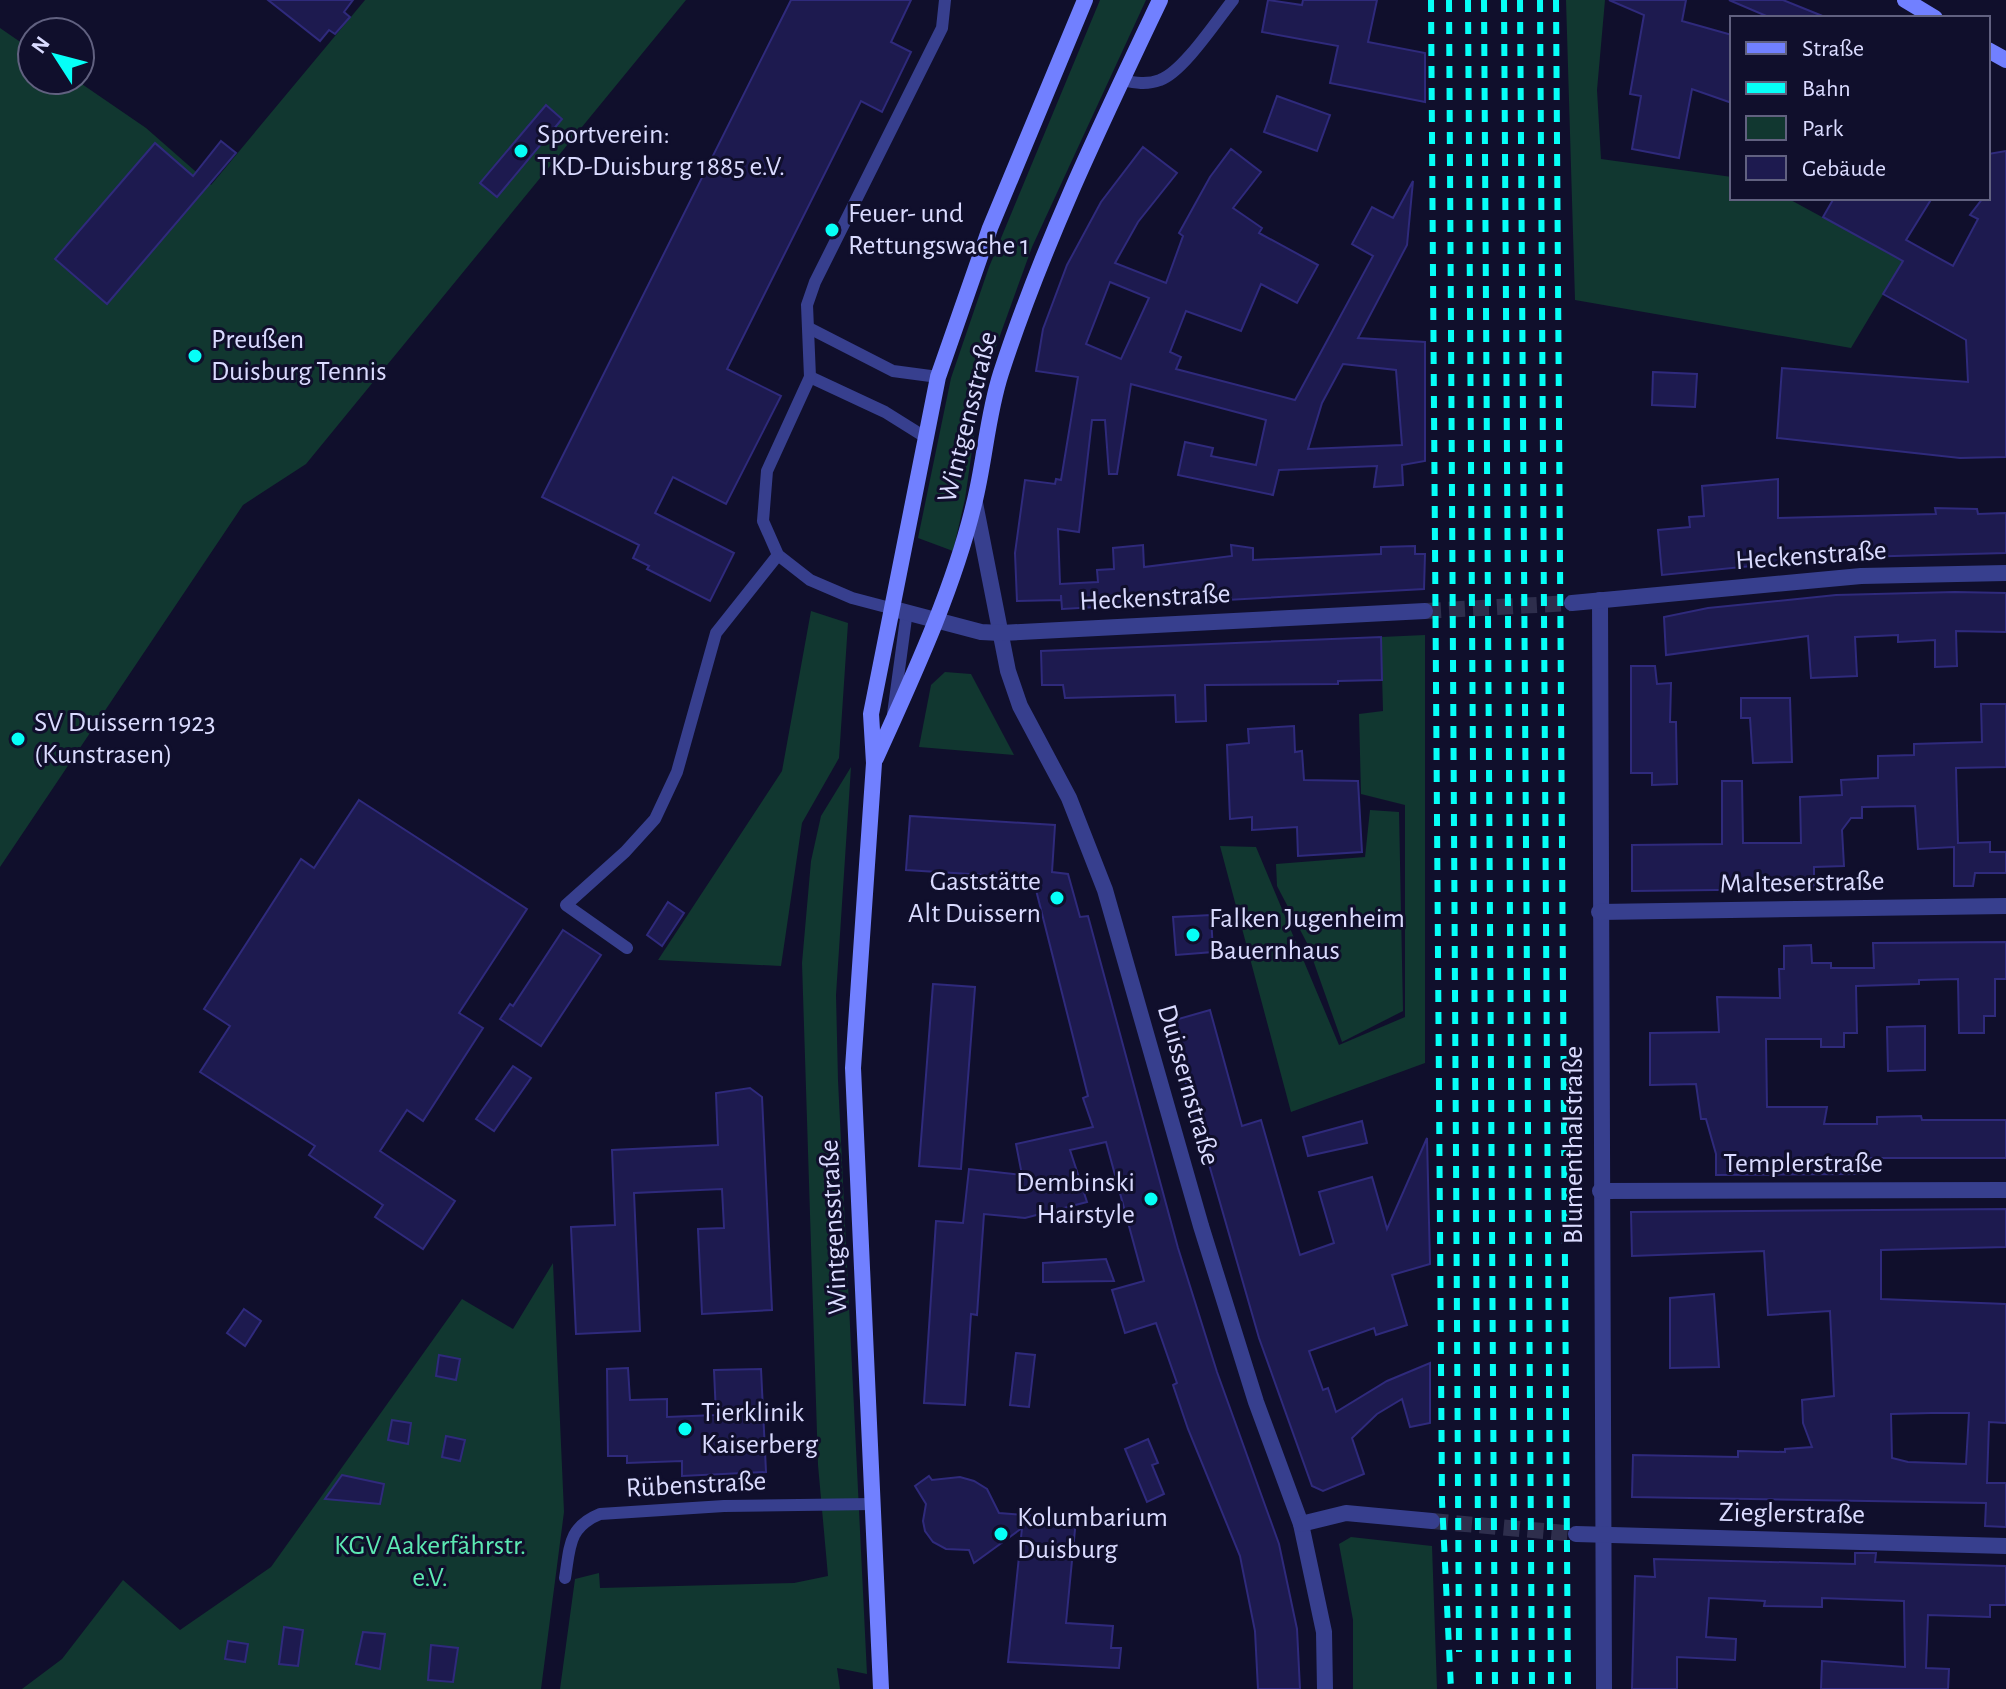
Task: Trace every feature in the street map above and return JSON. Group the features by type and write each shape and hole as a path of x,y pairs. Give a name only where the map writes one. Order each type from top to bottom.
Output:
{"main road":[{"name":"Wintgensstraße","path":"881,1689 853,1068 874,763 871,714 898,609 925,437 938,377 990,228 1085,0"},
{"name":"Wintgensstraße","path":"874,763 936,619 975,503 1000,374 1085,155 1160,0"},
{"path":"1905,0 1932,16"}],"street":[{"name":"Duissernstraße","path":"975,503 1001,633 1020,706 1069,798 1105,890 1201,1226 1256,1402 1301,1524 1324,1632 1325,1689"},
{"name":"Heckenstraße","path":"1572,603 1861,576 2006,573"},
{"name":"Blumenthalstraße","path":"1600,600 1604,1689"},
{"name":"Heckenstraße","path":"898,609 981,632 1001,633 1425,611"},
{"name":"Malteserstraße","path":"1599,912 2006,906"},
{"name":"Templerstraße","path":"1600,1191 2006,1190"},
{"path":"1301,1524 1346,1513 1432,1521"},
{"name":"Zieglerstraße","path":"1576,1534 2006,1546"}],"lane":[{"path":"893,721 898,609 852,598 810,580 778,555 763,521 767,471 810,377 807,305 815,282 942,28 945,0"},
{"path":"1122,80 1141,84 1162,80 1177,67 1233,0"},
{"path":"809,328 893,371 938,377"},
{"path":"810,377 885,412 925,437"},
{"path":"627,948 566,905 625,852 655,819 677,772 716,633 778,555"},
{"name":"Rübenstraße","path":"565,1578 572,1538 582,1522 600,1514 724,1506 873,1504"}],"green space":[{"path":"365,0 686,0 306,464 243,505 0,867 0,28 16,39 16,96 96,94 146,128 211,185"},
{"path":"1100,0 1146,0 1032,247 981,388 965,499 953,551 918,538 951,378 989,267"},
{"path":"1566,0 1605,0 1597,90 1601,159 1730,177 1730,200 1791,200 1903,261 1851,348 1575,300"},
{"path":"811,611 848,623 839,758 802,823 781,966 658,960 782,771"},
{"path":"1425,635 1425,1063 1291,1112 1220,846 1256,847 1339,1045 1405,1017 1405,805 1361,794 1359,714 1383,711 1381,637"},
{"path":"945,672 971,674 1014,755 919,747 931,685"},
{"path":"851,767 836,995 867,1674 837,1668 840,1689 560,1689 575,1579 599,1573 600,1588 794,1583 828,1576 818,1465 802,963 811,861 821,816"},
{"path":"1370,810 1399,812 1403,1011 1342,1042 1307,943 1277,886 1276,864 1365,857"},
{"name":"KGV Aakerfährstr. e.V.","path":"553,1263 564,1512 541,1689 22,1689 62,1659 123,1580 180,1630 271,1567 462,1299 513,1329"},
{"path":"1351,1537 1432,1546 1437,1689 1353,1689 1353,1620 1339,1544"}],"building":[{"path":"268,0 353,0 344,12 350,17 335,34 329,30 320,41"},
{"path":"791,0 911,0 891,42 911,52 882,112 861,101 727,369 781,396 726,504 673,477 655,513 734,553 710,601 647,569 649,566 633,558 639,545 542,497"},
{"path":"1268,0 1302,5 1303,0 1377,0 1368,42 1425,53 1425,102 1330,83 1338,46 1262,32"},
{"path":"1609,0 1686,0 1682,21 1730,34 1730,102 1692,89 1679,158 1632,149 1641,96 1630,94 1644,15"},
{"path":"1729,0 1783,0 1823,16 1766,16"},
{"path":"1277,96 1330,115 1317,151 1264,132"},
{"name":"Sportverein: TKD-Duisburg 1885 e.V.","path":"546,105 562,119 497,197 480,183"},
{"path":"221,141 236,153 107,304 55,259 155,143 193,176"},
{"path":"1143,147 1177,173 1138,222 1115,263 1166,283 1183,236 1179,233 1210,177 1231,149 1261,172 1233,208 1262,228 1259,233 1318,265 1297,303 1261,284 1241,331 1186,311 1170,352 1181,357 1176,369 1295,400 1373,256 1352,244 1372,207 1393,218 1413,181 1407,245 1358,338 1425,342 1425,461 1402,465 1403,485 1374,487 1377,466 1279,470 1273,495 1178,475 1185,442 1213,448 1211,456 1256,465 1266,420 1131,384 1117,474 1109,474 1105,420 1092,420 1079,532 1058,529 1060,584 1098,582 1097,570 1114,569 1113,548 1143,545 1144,567 1232,556 1231,545 1253,548 1253,560 1381,554 1381,547 1415,546 1415,554 1425,554 1424,589 1062,609 1061,595 1061,600 1017,601 1015,553 1025,480 1055,484 1056,479 1061,480 1078,377 1036,371 1043,329 1067,265 1101,202","holes":["1110,282 1149,298 1121,359 1086,344","1343,364 1396,370 1402,445 1308,449 1322,403"]},
{"path":"2006,151 2006,457 1960,458 1777,438 1782,368 1968,382 1966,340 1883,294 1903,261 1823,217 1833,200 1931,200 1906,240 1953,266 1978,219 1970,215 1981,200 1990,200 1990,154"},
{"path":"1653,372 1697,374 1695,407 1652,405"},
{"path":"1778,479 1778,518 1936,514 1935,508 1977,509 1978,514 2006,513 2006,553 1783,559 1783,563 1662,575 1658,530 1690,527 1689,517 1704,516 1702,486"},
{"path":"2006,593 2006,632 1956,631 1957,666 1935,667 1935,640 1898,642 1898,635 1855,637 1857,676 1811,678 1808,636 1666,655 1664,617 1708,608 1836,595"},
{"path":"1381,637 1382,680 1338,681 1338,684 1205,685 1206,721 1176,722 1175,695 1065,698 1063,685 1042,685 1041,651"},
{"path":"1631,666 1655,666 1657,684 1671,683 1670,722 1676,722 1677,784 1652,785 1652,773 1631,773"},
{"path":"1741,698 1790,698 1792,762 1753,763 1750,718 1741,718"},
{"path":"1981,704 2006,704 2006,767 1956,768 1958,843 1990,842 1990,852 2006,852 2006,873 1975,873 1973,886 1954,886 1954,847 1918,849 1915,806 1862,807 1862,818 1851,818 1842,830 1844,866 1814,867 1814,889 1632,891 1632,845 1722,844 1722,781 1742,781 1743,843 1801,843 1800,797 1842,795 1841,780 1878,778 1878,756 1914,755 1914,744 1982,742"},
{"path":"1294,726 1295,752 1302,751 1304,780 1358,781 1362,852 1298,856 1297,827 1252,830 1252,817 1230,819 1227,745 1249,743 1248,729"},
{"path":"359,800 527,909 459,1013 483,1028 423,1121 407,1110 380,1151 455,1201 423,1249 375,1217 383,1205 309,1155 315,1146 200,1072 230,1026 204,1009 301,859 314,868"},
{"path":"910,816 1055,825 1052,872 1068,874 1080,917 1088,916 1178,1248 1217,1372 1279,1544 1297,1629 1300,1689 1258,1689 1255,1631 1240,1556 1188,1429 1173,1385 1177,1383 1156,1323 1125,1333 1112,1290 1144,1281 1106,1142 1070,1150 1087,1202 1025,1218 984,1214 977,1315 971,1314 965,1405 924,1403 936,1221 963,1223 969,1169 1022,1175 1016,1144 1093,1127 1083,1098 1088,1096 1033,878 906,870"},
{"path":"668,902 684,913 662,946 647,935"},
{"name":"Falken Jugenheim Bauernhaus","path":"1211,915 1213,952 1176,955 1173,917"},
{"path":"563,930 601,955 541,1046 500,1019 510,1004 513,1006"},
{"path":"2006,942 2006,979 1995,979 1995,1016 1984,1016 1984,1033 1959,1033 1958,979 1919,980 1919,984 1856,986 1857,1033 1844,1033 1844,1047 1821,1047 1821,1039 1766,1039 1767,1107 1827,1107 1824,1124 1877,1124 1877,1117 1921,1116 1922,1120 2006,1120 2006,1158 1866,1158 1866,1174 1716,1175 1716,1154 1706,1119 1701,1119 1696,1084 1650,1085 1650,1033 1719,1032 1717,997 1780,998 1779,969 1784,969 1784,946 1811,945 1812,963 1831,963 1831,968 1874,968 1873,943"},
{"path":"933,984 975,987 961,1169 919,1166"},
{"path":"1210,1010 1242,1126 1261,1120 1300,1255 1334,1243 1319,1192 1372,1177 1387,1229 1427,1138 1430,1264 1392,1275 1407,1325 1376,1335 1374,1328 1309,1351 1323,1390 1328,1388 1336,1412 1387,1381 1430,1363 1430,1423 1410,1427 1402,1399 1377,1414 1352,1438 1364,1474 1323,1491 1312,1486 1259,1338 1168,1022"},
{"path":"1925,1026 1925,1070 1888,1071 1887,1027"},
{"path":"513,1066 531,1078 494,1131 476,1119"},
{"path":"750,1088 762,1097 772,1310 702,1314 698,1229 724,1228 722,1189 634,1193 640,1331 576,1334 571,1227 615,1225 612,1150 718,1145 716,1093"},
{"path":"1362,1121 1367,1143 1308,1156 1303,1137"},
{"path":"2006,1209 2006,1247 1881,1250 1881,1299 2006,1304 2006,1423 1989,1422 1987,1483 2006,1483 2006,1527 1985,1526 1986,1503 1632,1497 1633,1455 1738,1457 1738,1451 1785,1452 1785,1449 1812,1447 1803,1423 1802,1400 1834,1396 1830,1311 1768,1315 1764,1251 1632,1256 1631,1212","holes":["1969,1413 1966,1464 1908,1462 1892,1458 1891,1414"]},
{"path":"1106,1259 1114,1281 1043,1282 1043,1263"},
{"path":"1714,1294 1719,1367 1670,1368 1670,1298"},
{"path":"244,1309 261,1321 245,1346 227,1333"},
{"path":"1016,1353 1035,1355 1029,1407 1010,1405"},
{"path":"439,1355 460,1359 456,1380 436,1376"},
{"name":"Tierklinik Kaiserberg","path":"628,1368 630,1400 667,1399 667,1417 716,1415 714,1370 761,1369 766,1472 682,1476 682,1461 627,1463 627,1456 608,1456 607,1369"},
{"path":"392,1420 411,1423 408,1444 388,1440"},
{"path":"446,1436 465,1440 460,1461 442,1457"},
{"path":"1148,1439 1158,1463 1152,1465 1164,1494 1147,1502 1125,1449"},
{"path":"342,1475 384,1484 380,1504 325,1499"},
{"path":"929,1476 932,1480 960,1477 974,1481 987,1489 999,1513 1076,1519 1066,1623 1113,1626 1111,1648 1121,1648 1119,1668 1008,1662 1022,1528 974,1563 969,1550 946,1549 933,1542 925,1531 923,1521 926,1504 915,1486"},
{"path":"1855,1553 1876,1553 1875,1562 2006,1566 2006,1605 1990,1605 1990,1617 1928,1615 1926,1668 1949,1669 1948,1689 1821,1689 1822,1661 1905,1667 1904,1601 1822,1598 1822,1607 1764,1606 1765,1601 1709,1598 1706,1637 1736,1639 1735,1660 1677,1657 1677,1689 1632,1689 1635,1576 1655,1577 1654,1559 1855,1564"},
{"path":"284,1627 303,1630 298,1666 279,1664"},
{"path":"363,1632 385,1634 380,1669 356,1664"},
{"path":"228,1641 248,1644 245,1662 225,1659"},
{"path":"431,1645 458,1648 453,1682 428,1680"}],"tunnel":[{"path":"1425,611 1572,603"},
{"path":"1432,1521 1576,1534"}],"railway":[{"path":"1431,0 1442,1501 1451,1689"},
{"path":"1449,0 1459,1652"},
{"path":"1468,0 1479,1689"},
{"path":"1484,0 1495,1689"},
{"path":"1504,0 1515,1689"},
{"path":"1520,0 1532,1689"},
{"path":"1540,0 1551,1689"},
{"path":"1556,0 1568,1689"}],"place":[{"name":"Sportverein: TKD-Duisburg 1885 e.V.","path":"521,151"},
{"name":"Feuer- und Rettungswache 1","path":"832,230"},
{"name":"Preußen Duisburg Tennis","path":"195,356"},
{"name":"SV Duissern 1923 (Kunstrasen)","path":"18,739"},
{"name":"Gaststätte Alt Duissern","path":"1057,898"},
{"name":"Falken Jugenheim Bauernhaus","path":"1193,935"},
{"name":"Dembinski Hairstyle","path":"1151,1199"},
{"name":"Tierklinik Kaiserberg","path":"685,1429"},
{"name":"Kolumbarium Duisburg","path":"1001,1534"}]}
